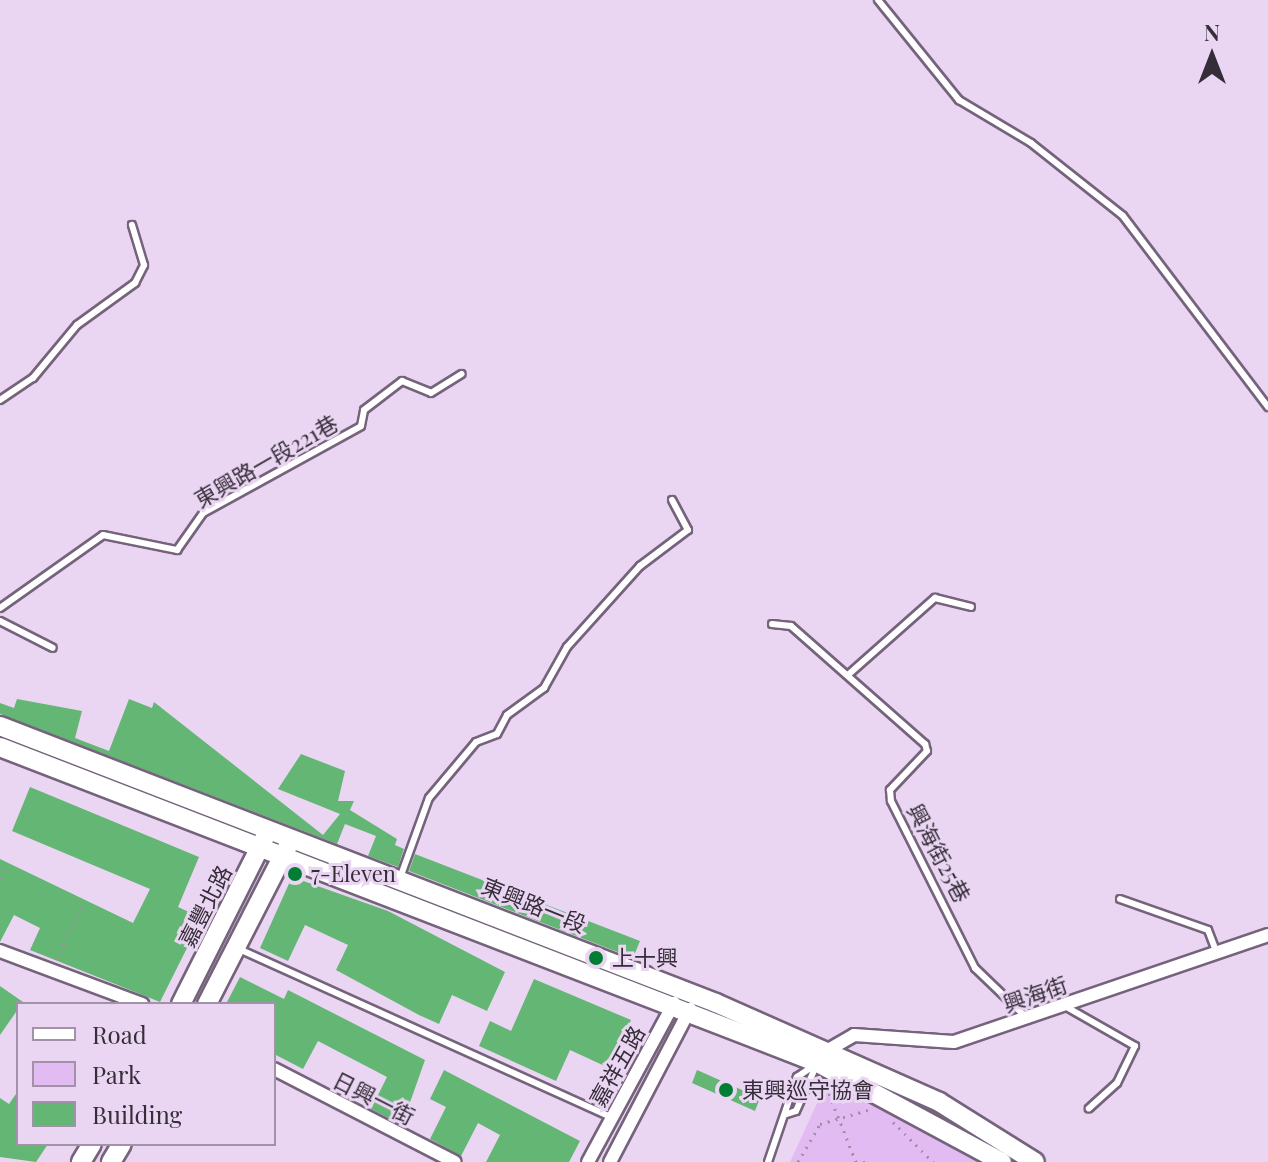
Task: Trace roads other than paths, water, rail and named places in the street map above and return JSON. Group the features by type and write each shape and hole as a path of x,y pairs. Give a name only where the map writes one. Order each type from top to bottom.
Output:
{"street":[{"name":"東興路一段","path":"0,726 400,878 684,1001 939,1102 1035,1162"},
{"name":"東興路一段","path":"0,747 284,857 684,1001"},
{"name":"嘉豐北路","path":"182,1002 269,829"},
{"path":"208,1002 284,857 291,837"},
{"name":"興海街","path":"822,1056 854,1035 954,1042 1268,935"},
{"path":"0,951 137,1002"},
{"name":"嘉祥五路","path":"588,1162 611,1117 684,1001"},
{"name":"嘉祥五路","path":"610,1162 684,1001"},
{"name":"東興路一段","path":"822,1056 1002,1162"},
{"name":"日興一街","path":"276,1070 455,1162"}],"lane":[{"path":"878,0 959,100 1031,143 1123,216 1268,407"},
{"path":"0,400 33,378 77,325 135,283 144,265 132,225"},
{"name":"東興路一段221巷","path":"0,608 103,535 177,550 203,513 361,426 364,410 402,381 431,393 462,374"},
{"path":"400,878 422,810 476,742 497,734 507,715 544,688 567,647 640,566 688,530 672,500"},
{"path":"849,674 935,598 971,607"},
{"path":"0,621 53,648"},
{"name":"興海街25巷","path":"772,624 791,626 925,744 927,751 890,790 891,801 975,968 1028,1019"},
{"path":"1120,899 1208,930 1217,953"},
{"path":"236,947 611,1117"},
{"path":"1063,1005 1135,1046 1117,1083 1089,1108"},
{"path":"768,1162 787,1114 797,1077 822,1056"},
{"path":"787,1114 796,1111 822,1056"}],"place":[{"name":"7-Eleven","path":"295,874"},
{"name":"上十興","path":"596,958"},
{"name":"東興巡守協會","path":"726,1090"}]}
